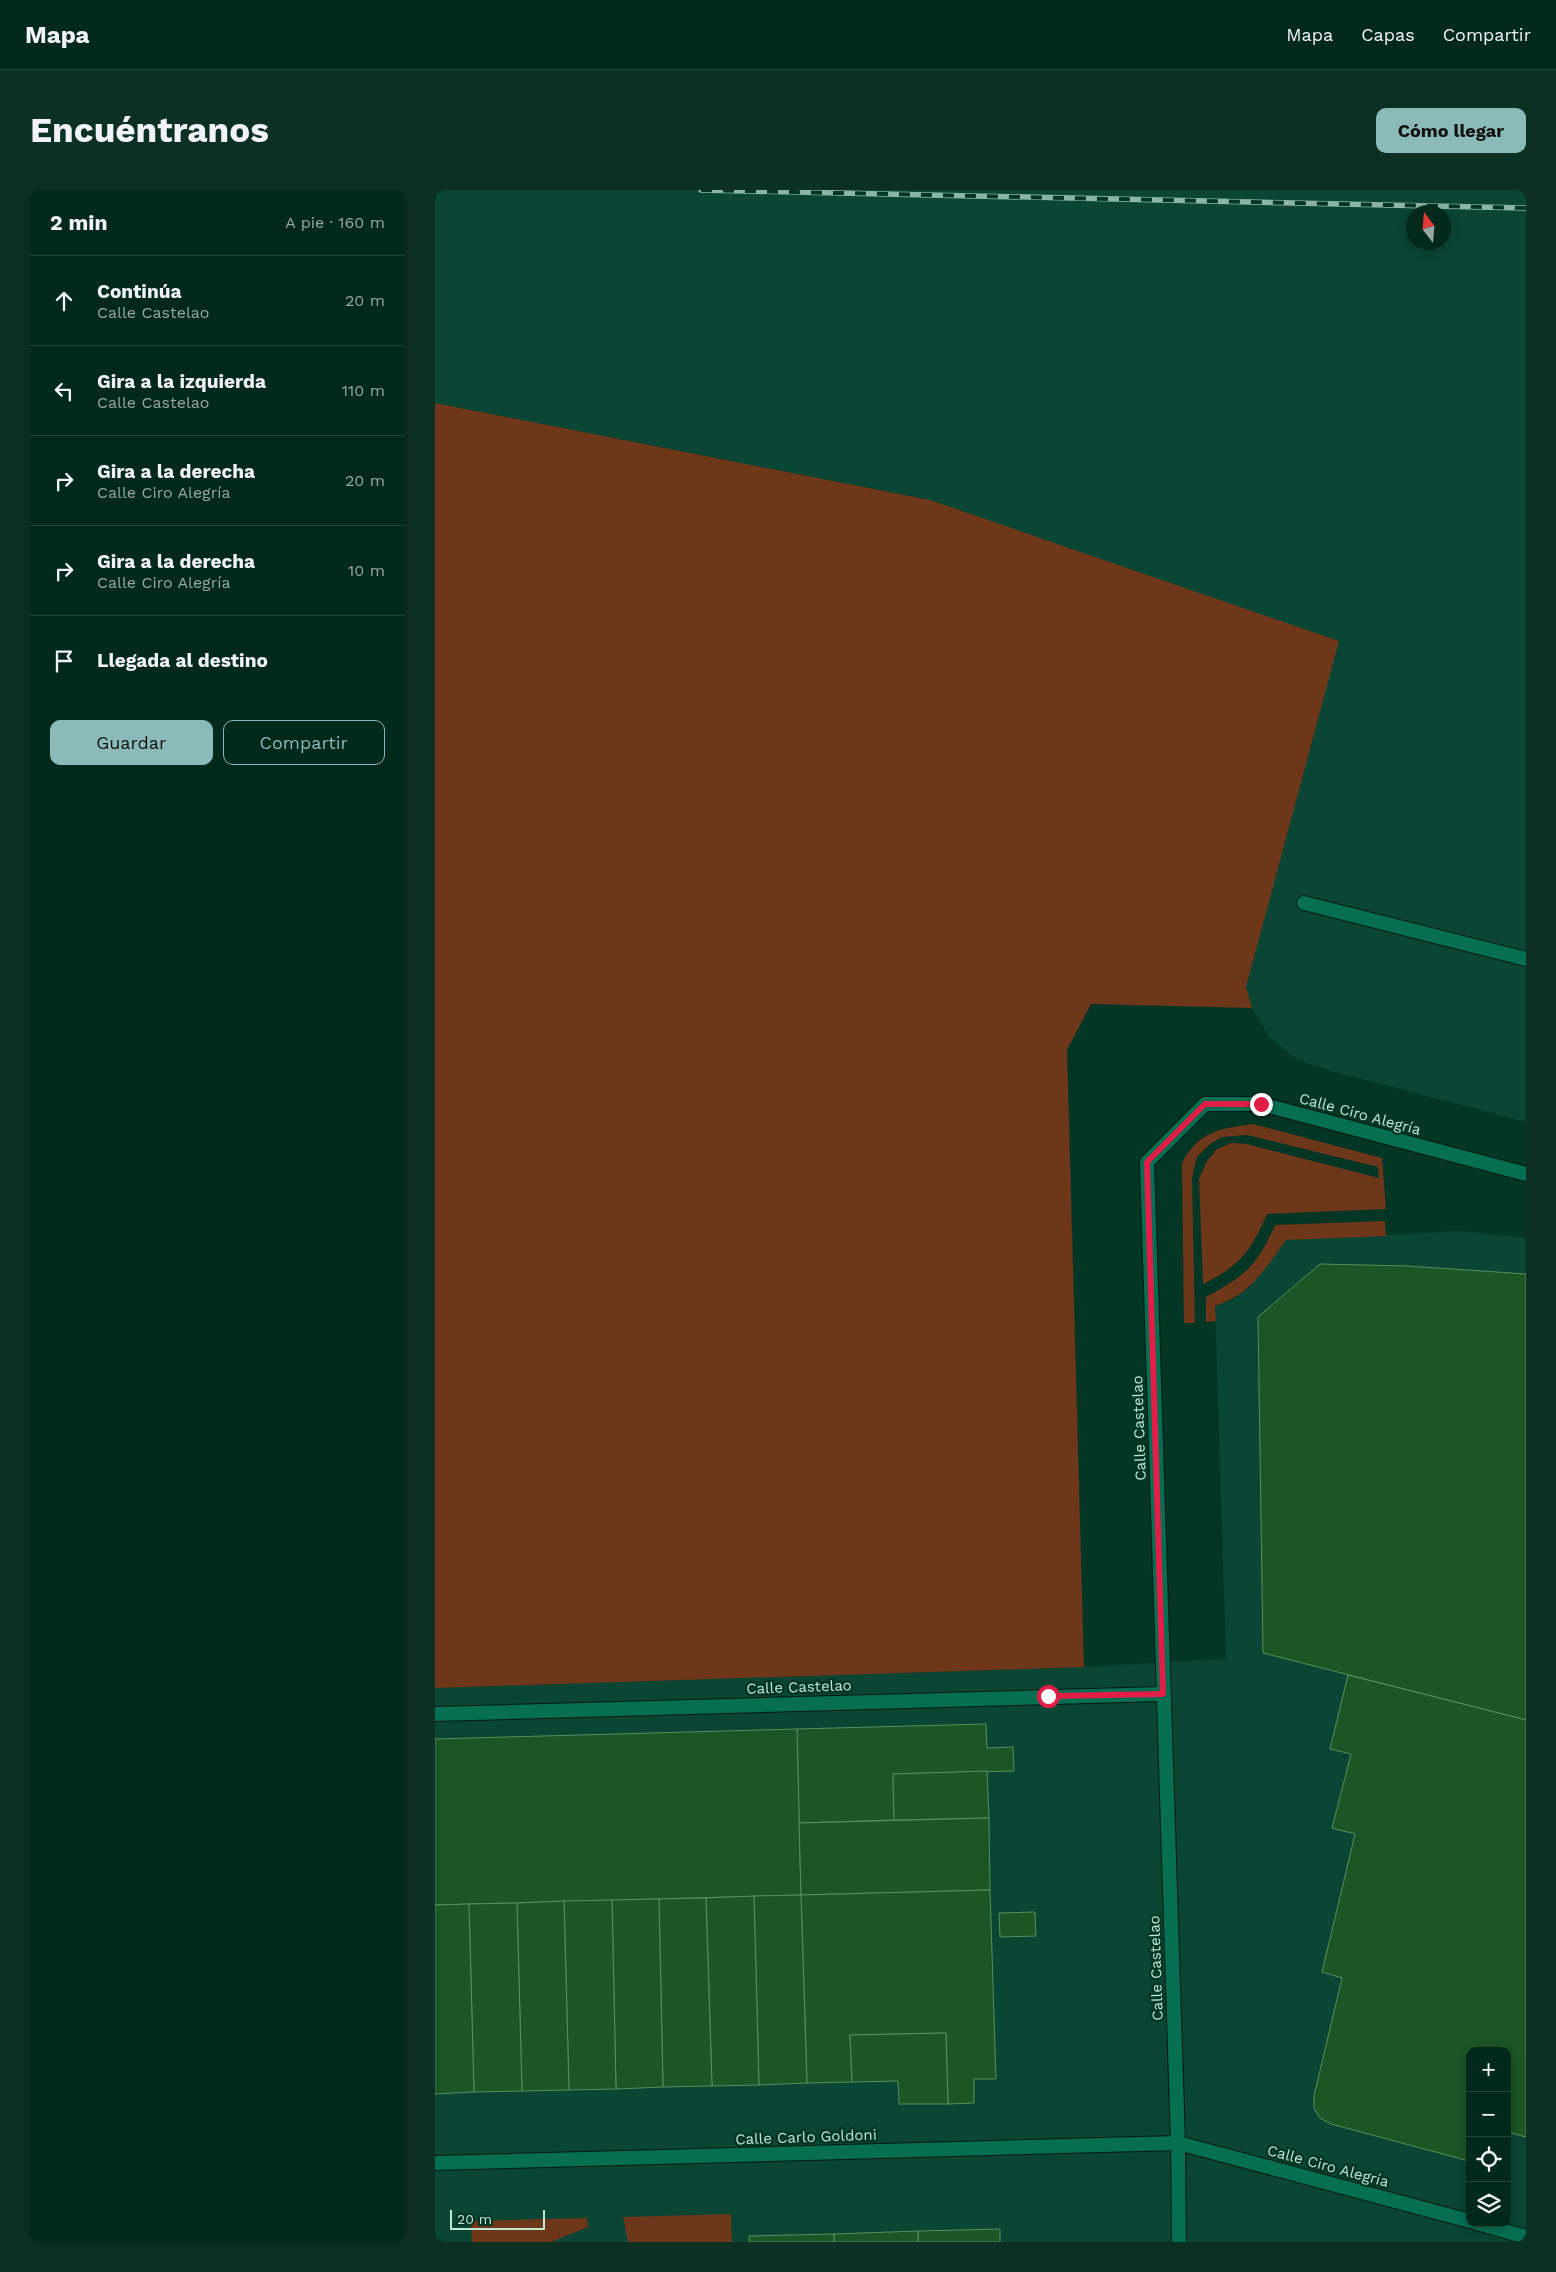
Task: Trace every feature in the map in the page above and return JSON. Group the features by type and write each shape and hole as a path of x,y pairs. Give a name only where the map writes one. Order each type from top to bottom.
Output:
{"street":[{"path":"1304,903 1526,959"},
{"name":"Calle Ciro Alegría","path":"1147,1162 1205,1104 1261,1104 1526,1174"},
{"name":"Calle Castelao","path":"1147,1162 1178,2143 1179,2242"},
{"name":"Calle Castelao","path":"435,1714 1163,1694"},
{"name":"Calle Ciro Alegría","path":"1178,2143 1466,2220"},
{"name":"Calle Carlo Goldoni","path":"435,2163 1178,2143"},
{"path":"1492,2227 1526,2236"}],"shaded area":[{"path":"435,190 1526,190 1526,1122 1324,1069 1295,1058 1270,1038 1252,1008 1246,987 930,500 435,403"},
{"path":"435,403 930,500 1339,641 1246,987 1252,1008 1091,1004 1067,1050 1084,1667 435,1688"},
{"path":"1253,1124 1382,1158 1386,1209 1267,1214 1243,1256 1226,1271 1203,1284 1199,1179 1207,1161 1217,1149 1231,1143 1247,1144 1379,1178 1378,1167 1247,1135 1222,1137 1210,1144 1197,1157 1192,1178 1195,1323 1184,1323 1182,1163 1195,1144 1211,1133"},
{"path":"1385,1221 1386,1236 1286,1240 1256,1280 1238,1295 1215,1306 1216,1321 1206,1322 1206,1297 1231,1283 1256,1260 1275,1225"},
{"path":"1459,1231 1526,1238 1526,2242 435,2242 435,1688 1084,1667 1226,1659 1215,1306 1231,1301 1249,1287 1286,1240"},
{"path":"731,2214 732,2242 628,2242 623,2217"},
{"path":"587,2218 588,2227 551,2242 472,2242 471,2221"}],"building":[{"path":"1320,1264 1408,1266 1526,1274 1526,1720 1263,1653 1258,1317"},
{"path":"1348,1675 1526,1720 1526,2137 1511,2133 1511,2047 1466,2047 1466,2160 1331,2124 1320,2118 1314,2108 1314,2096 1342,1978 1322,1972 1355,1834 1332,1828 1351,1754 1330,1749"},
{"path":"986,1724 987,1748 1013,1747 1014,1771 893,1774 894,1820 799,1823 797,1729"},
{"path":"797,1729 801,1895 435,1905 435,1739"},
{"path":"987,1771 989,1818 894,1820 893,1774"},
{"path":"989,1818 990,1890 801,1895 799,1823"},
{"path":"990,1890 996,2079 974,2079 974,2103 948,2104 946,2033 850,2035 852,2082 807,2083 801,1895"},
{"path":"801,1895 807,2083 759,2085 754,1896"},
{"path":"754,1896 759,2085 712,2086 706,1898"},
{"path":"706,1898 712,2086 663,2087 659,1899"},
{"path":"659,1899 663,2087 616,2089 612,1900"},
{"path":"612,1900 616,2089 569,2090 564,1901"},
{"path":"564,1901 569,2090 522,2091 517,1903"},
{"path":"517,1903 522,2091 474,2092 469,1904"},
{"path":"469,1904 474,2092 435,2094 435,1905"},
{"path":"1035,1912 1036,1936 1000,1937 999,1913"},
{"path":"946,2033 948,2104 899,2104 898,2081 852,2082 850,2035"},
{"path":"1000,2229 1000,2242 918,2242 918,2231"},
{"path":"918,2231 918,2242 834,2242 834,2234"},
{"path":"834,2234 834,2242 749,2242 749,2236"}],"railway":[{"path":"701,190 1526,208"}],"route":[{"path":"1048,1696 1163,1694 1147,1162 1205,1104 1261,1104"}]}
